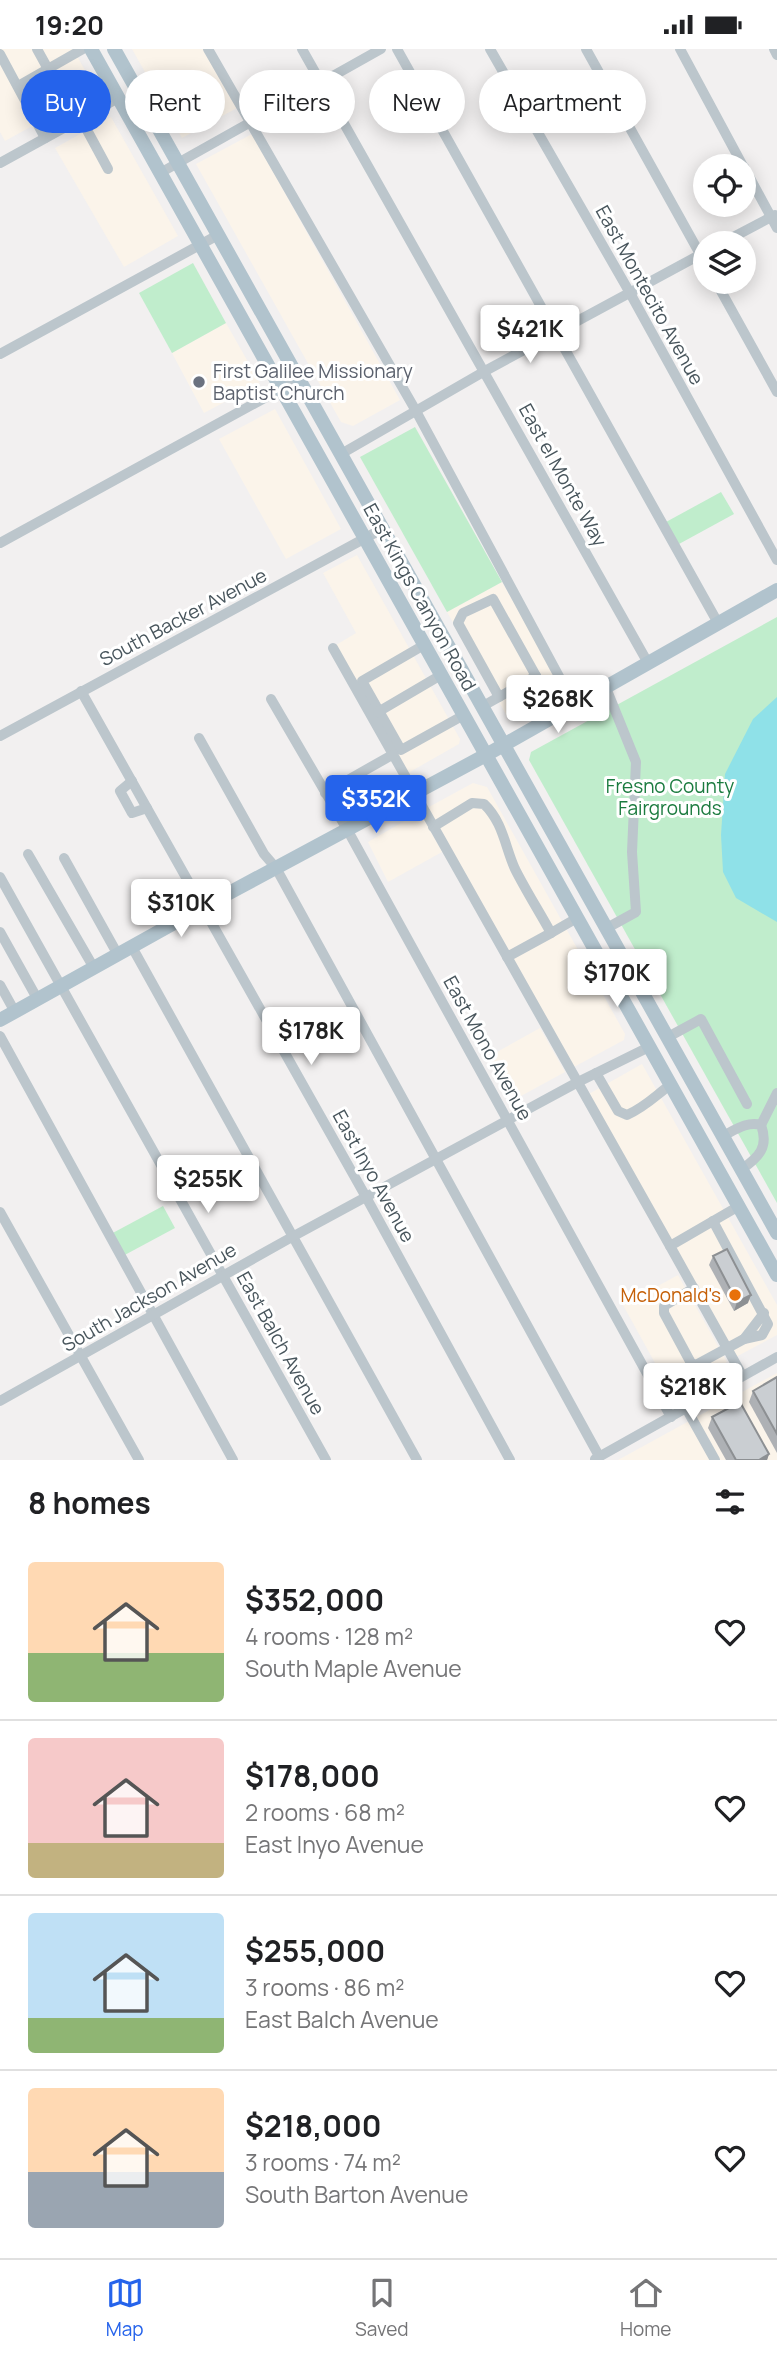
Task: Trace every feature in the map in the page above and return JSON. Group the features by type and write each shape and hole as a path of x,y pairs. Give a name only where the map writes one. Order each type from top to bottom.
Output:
{"main road":[{"name":"East Kings Canyon Road","path":"91,49 777,1275"},
{"name":"East Kings Canyon Road","path":"114,49 723,1136 773,1214 777,1233"},
{"path":"0,1020 203,907 505,745 777,590"},
{"path":"589,939 612,963 649,1029 658,1036 668,1037"},
{"path":"649,1047 659,1048 668,1057 723,1153 742,1169"},
{"path":"739,1206 753,1217 777,1259"}],"street":[{"path":"37,49 48,69"},
{"path":"18,86 83,49"},
{"path":"208,49 239,104"},
{"name":"East el Monte Way","path":"302,49 314,70"},
{"path":"344,70 381,49"},
{"path":"397,49 718,623"},
{"name":"East Montecito Avenue","path":"490,49 630,293 777,560"},
{"path":"586,49 693,238"},
{"path":"680,49 737,154"},
{"path":"774,49 777,55"},
{"path":"0,54 45,138"},
{"path":"111,102 118,98"},
{"path":"160,173 239,128"},
{"path":"0,163 54,133"},
{"path":"89,133 108,169"},
{"path":"255,133 416,411 575,706"},
{"name":"East el Monte Way","path":"349,133 648,663"},
{"path":"756,186 774,215 777,228"},
{"path":"744,231 774,215"},
{"path":"0,354 218,236"},
{"path":"341,454 485,371 693,262"},
{"path":"723,294 777,392"},
{"path":"0,543 299,379"},
{"name":"South Backer Avenue","path":"0,736 382,529"},
{"path":"499,697 458,623 463,613 492,599 558,715"},
{"path":"424,645 362,681 414,793 742,1375"},
{"path":"333,647 397,753"},
{"path":"378,712 441,675"},
{"path":"483,706 536,676"},
{"path":"606,688 636,762 632,852 636,912 607,928"},
{"name":"East Inyo Avenue","path":"81,691 366,1197 510,1460"},
{"name":"East Mono Avenue","path":"271,699 348,831 671,1417"},
{"path":"325,793 464,715"},
{"path":"199,738 264,853 276,869 437,1158 596,1458 777,1357"},
{"path":"490,809 510,798"},
{"path":"433,827 472,803 484,804 490,809 507,843 514,867 551,933"},
{"path":"28,854 94,968"},
{"path":"64,858 118,954"},
{"name":"East Balch Avenue","path":"0,877 326,1460"},
{"path":"507,957 577,918"},
{"path":"0,932 38,999"},
{"path":"132,947 417,1460"},
{"path":"0,985 15,1012"},
{"path":"668,1037 701,1019 747,1104"},
{"path":"0,1036 233,1460"},
{"name":"South Jackson Avenue","path":"0,1401 223,1274 578,1081 649,1047"},
{"path":"596,1073 618,1111 627,1115 644,1108 653,1097 670,1085"},
{"path":"742,1169 759,1157 765,1136 761,1125 777,1093"},
{"path":"723,1136 754,1123 761,1125"},
{"path":"670,1246 739,1206"},
{"path":"0,1212 139,1460"},
{"path":"691,1363 696,1364 744,1339 762,1335 768,1324 713,1221"},
{"path":"694,1288 664,1306 664,1313 691,1363 687,1375 690,1387 699,1401"},
{"path":"686,1408 715,1460"}],"shaded area":[{"path":"0,49 73,49 85,70 21,70 21,132 5,141 0,132"},
{"path":"132,49 204,49 216,70 144,70"},
{"path":"225,87 237,108 225,115"},
{"path":"111,117 178,236 124,267 55,148 82,133 111,133"},
{"path":"252,134 400,400 353,426 341,422 196,164"},
{"path":"226,323 260,383 204,413 172,353"},
{"path":"275,409 341,529 286,559 219,439"},
{"path":"357,555 460,739 459,744 408,773 336,645 356,633 323,573"},
{"path":"502,582 562,688 507,716 447,612"},
{"path":"473,783 487,787 625,1034 624,1040 572,1068 427,808"},
{"path":"420,812 442,852 388,882 368,842"},
{"path":"540,1028 565,1072 510,1102 486,1058"},
{"path":"642,1064 777,1305 777,1335 734,1358 587,1095"},
{"path":"678,1275 727,1362 671,1392 623,1305"},
{"path":"777,1373 777,1460 618,1460"}],"green space":[{"path":"193,263 226,323 172,353 139,293"},
{"path":"415,427 502,582 447,612 360,457"},
{"path":"721,492 734,514 679,544 666,522"},
{"name":"Fresno County Fairgrounds","path":"777,617 777,1203 529,760 531,752"},
{"path":"163,1206 175,1228 121,1257 109,1235"}],"water":[{"path":"777,697 777,922 736,898 723,872 721,835 725,774 753,719"}],"building":[{"path":"727,1249 751,1295 737,1302 713,1256"},
{"path":"777,1377 777,1434 753,1391"},
{"path":"740,1402 769,1454 759,1460 736,1460 712,1417"}],"place":[{"name":"First Galilee Missionary Baptist Church","path":"199,382"},
{"name":"McDonald's","path":"735,1295"}]}
